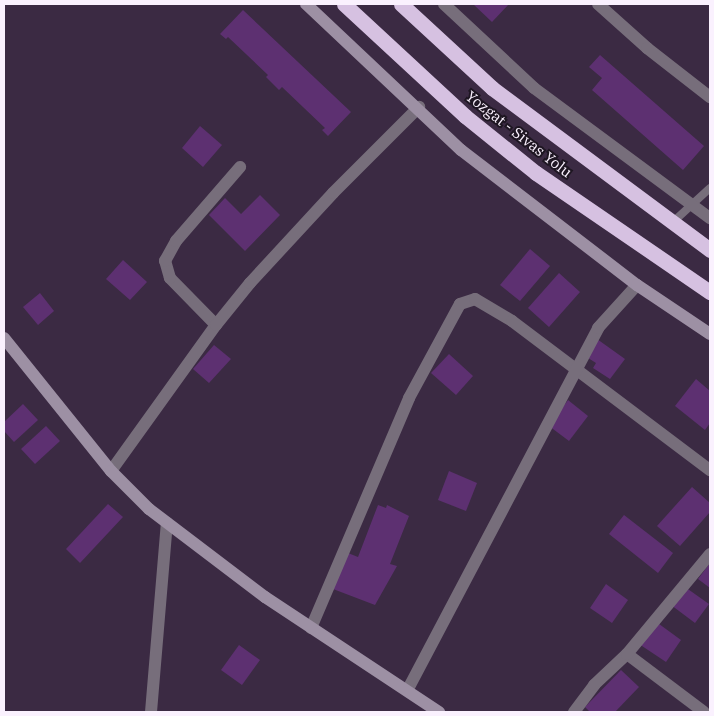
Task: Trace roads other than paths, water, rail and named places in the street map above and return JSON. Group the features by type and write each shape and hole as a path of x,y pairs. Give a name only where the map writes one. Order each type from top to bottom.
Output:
{"highway":[{"name":"Yozgat - Sivas Yolu","path":"344,4 465,116 536,173 710,292"},
{"name":"Yozgat - Sivas Yolu","path":"401,4 492,88 710,250"}],"main road":[{"path":"306,4 419,108 461,150 638,285 710,334"},
{"path":"4,338 111,471 167,523 311,628 439,712"}],"street":[{"path":"444,4 534,88 710,218"},
{"path":"598,4 647,48 710,97"},
{"path":"111,471 216,325 332,193 419,108"},
{"path":"216,325 170,278 165,261 176,241 240,167"},
{"path":"408,690 598,328 638,285"},
{"path":"311,628 409,398 460,304 475,299 491,307 576,368 710,470"},
{"path":"151,712 167,523"},
{"path":"574,712 594,685 627,654 710,554"},
{"path":"627,654 704,712"}],"lane":[{"path":"672,222 693,206 710,188"}]}
